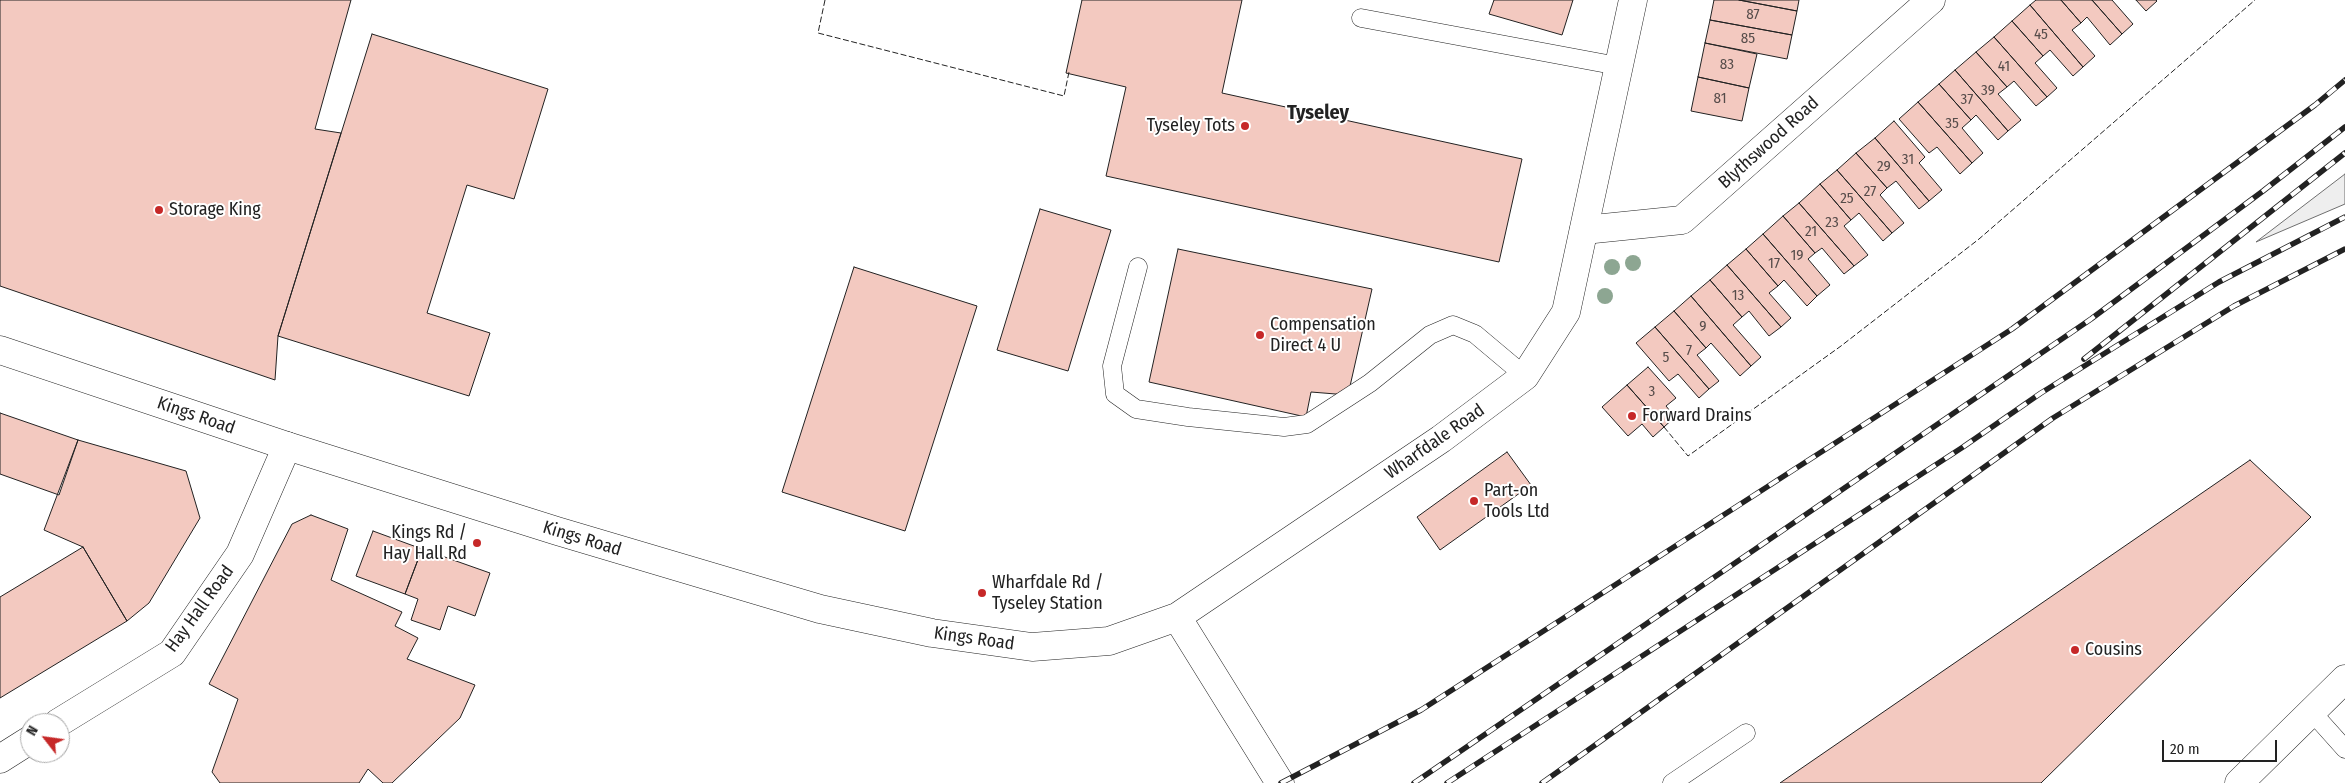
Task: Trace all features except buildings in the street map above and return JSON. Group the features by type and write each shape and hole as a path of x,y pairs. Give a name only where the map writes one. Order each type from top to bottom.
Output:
{"main road":[{"name":"Wharfdale Road","path":"1177,617 1441,439 1525,376 1566,312 1632,0"},
{"name":"Blythswood Road","path":"1584,230 1682,220 1931,0"},
{"name":"Kings Road","path":"0,350 287,446 566,534 820,609 932,633 1032,647 1110,640 1177,617"},
{"name":"Hay Hall Road","path":"70,716 172,653 240,554 287,446"},
{"path":"1177,617 1280,783"},
{"path":"2238,783 2345,678"},
{"path":"0,759 20,746"}],"lane":[{"path":"1361,18 1618,66"},
{"path":"1138,267 1112,366 1115,394 1136,409 1188,417 1284,427 1307,424 1370,383 1430,335 1453,325 1475,334 1525,376"},
{"path":"2311,711 2345,749"},
{"path":"1672,783 1746,733"}],"shaded area":[{"path":"2345,174 2345,204 2256,242"}],"railway":[{"path":"1281,783 1421,710 2012,329 2315,105 2345,80"},
{"path":"1414,783 2091,319 2263,191 2345,127"},
{"path":"2084,359 2345,153"},
{"path":"1447,783 1963,447 2041,393 2219,282 2345,217"},
{"path":"1542,783 2053,418 2234,306 2345,249"}],"fence":[{"path":"825,0 818,33 1064,96 1069,72"},
{"path":"1664,427 1688,456 1841,346 1979,239 2255,0"}],"place":[{"name":"Tyseley Tots","path":"1245,126"},
{"name":"Storage King","path":"159,210"},
{"name":"Compensation Direct 4 U","path":"1260,335"},
{"name":"Forward Drains","path":"1632,416"},
{"name":"Part-on Tools Ltd","path":"1474,501"},
{"name":"Kings Rd / Hay Hall Rd","path":"477,543"},
{"name":"Wharfdale Rd / Tyseley Station","path":"982,593"},
{"name":"Cousins","path":"2075,650"}],"district":[{"name":"Tyseley","path":"1318,113"}]}
